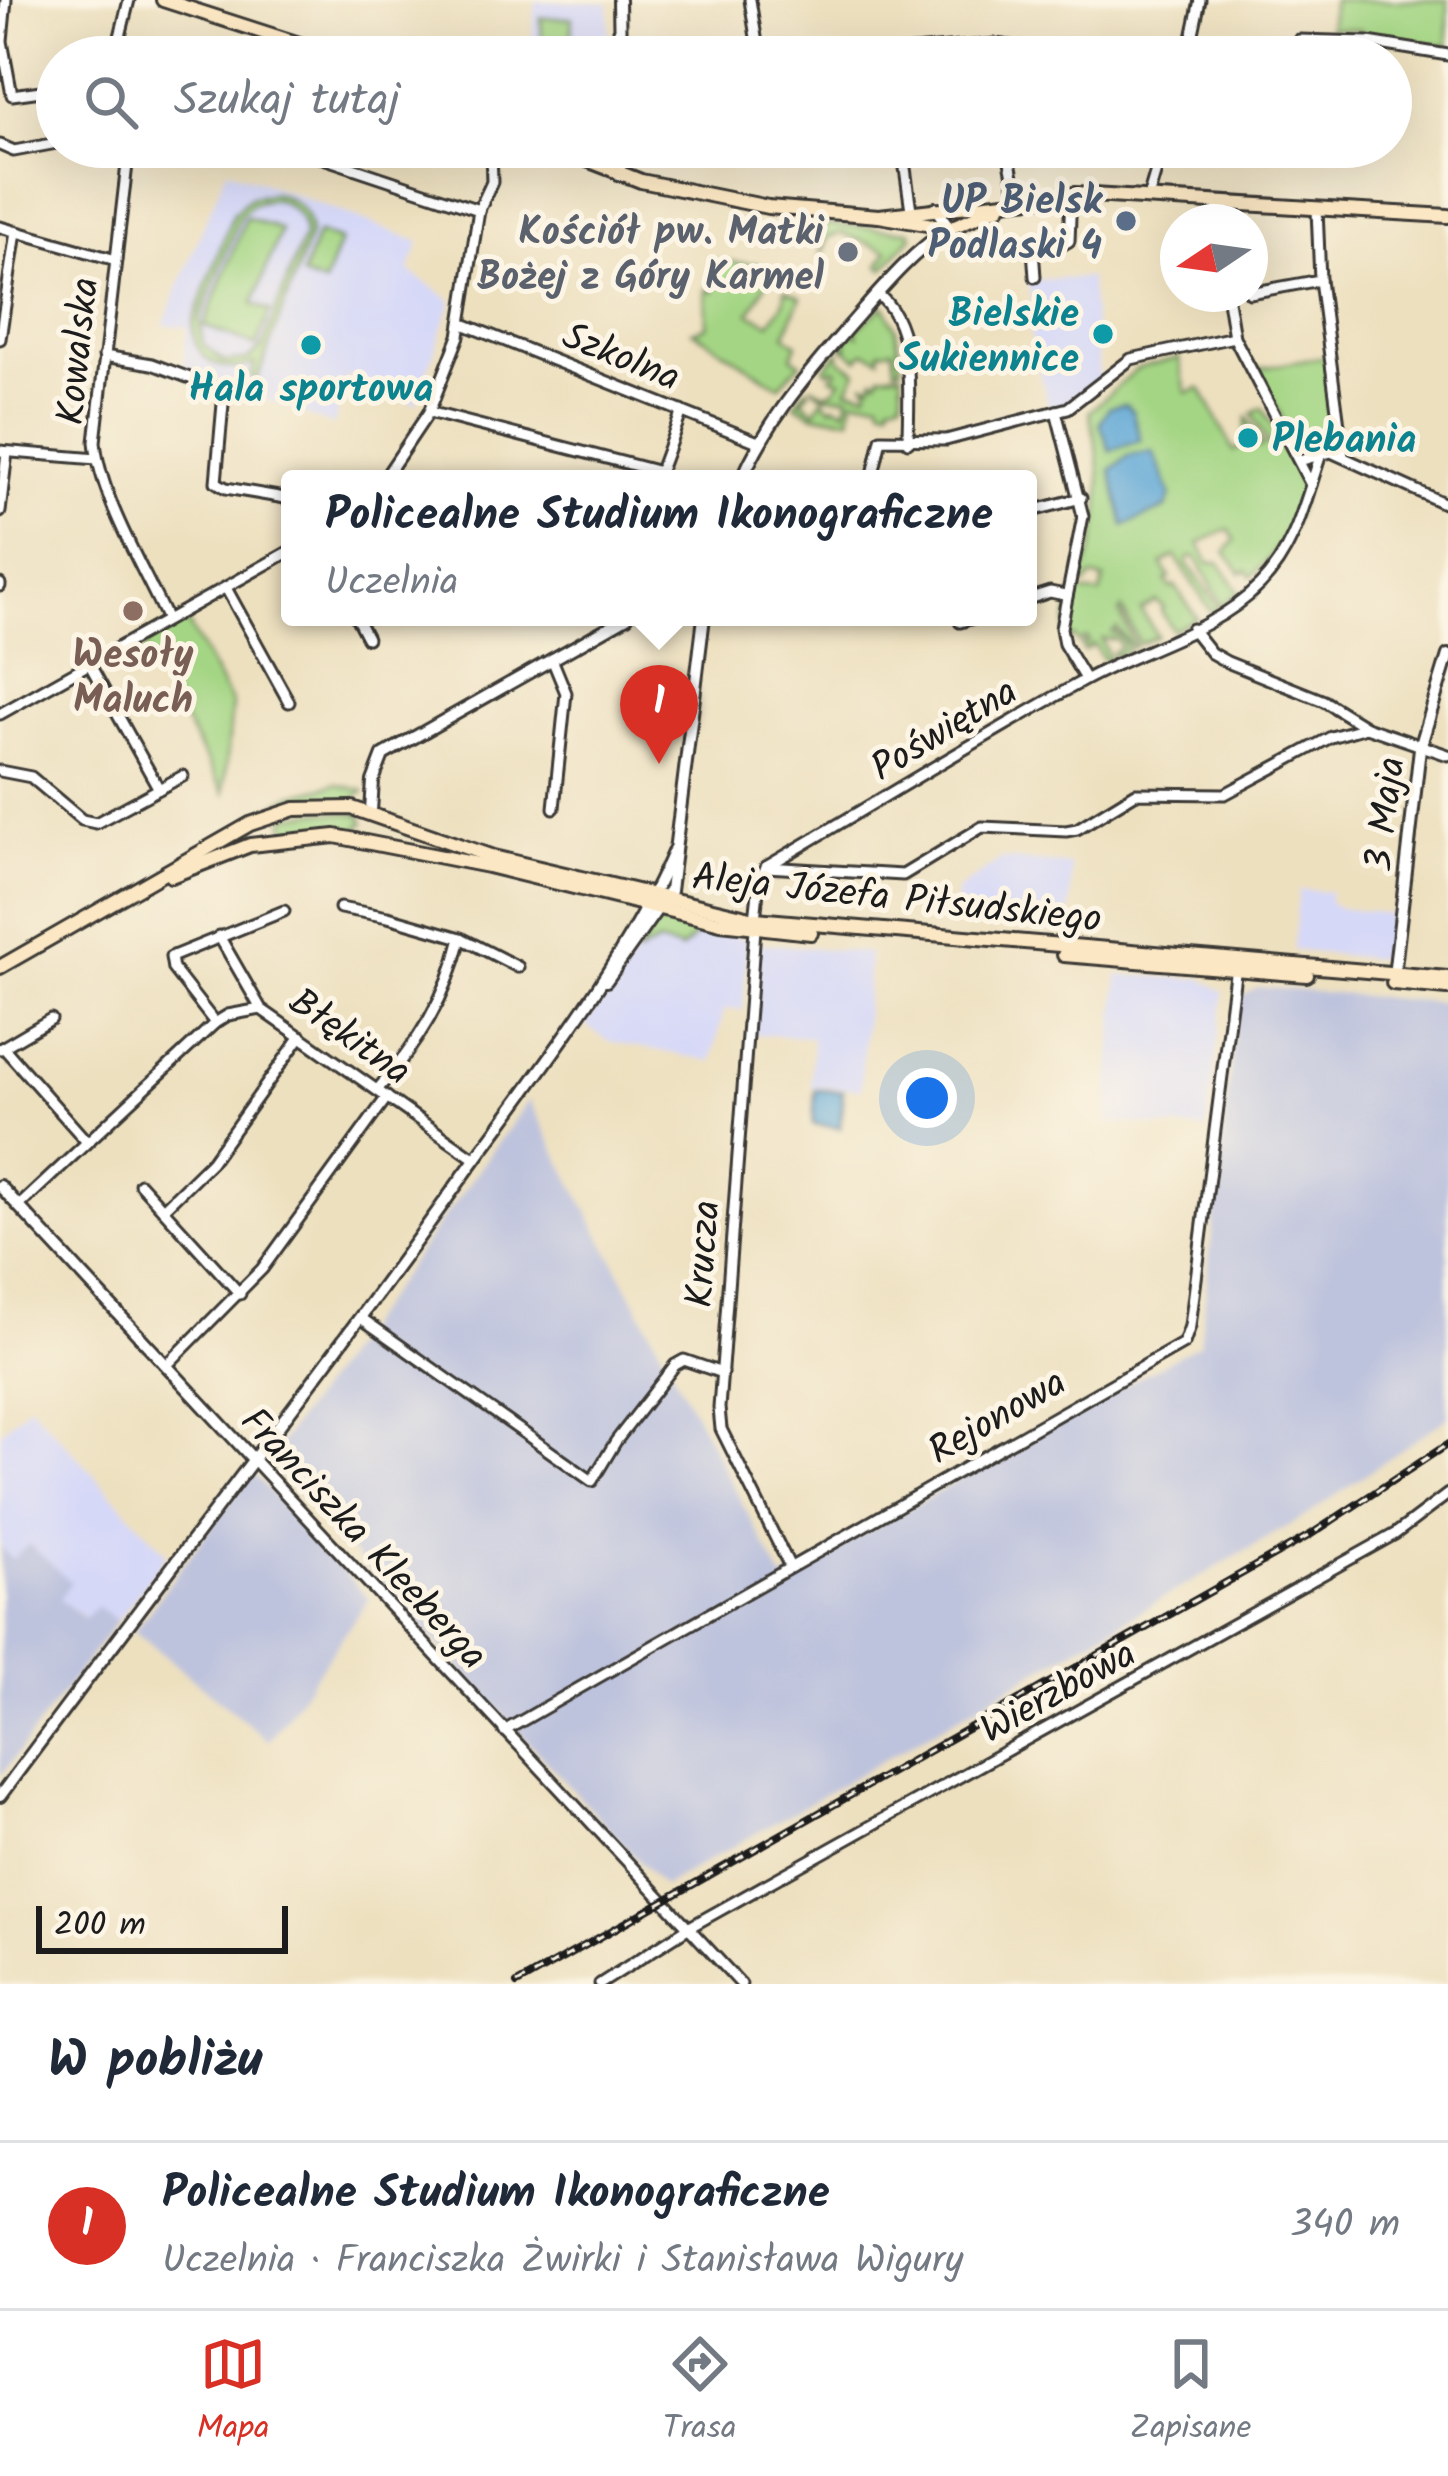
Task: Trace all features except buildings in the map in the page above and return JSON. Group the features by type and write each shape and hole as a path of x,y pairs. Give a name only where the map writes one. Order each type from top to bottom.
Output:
{"main road":[{"path":"164,0 275,36"},
{"path":"604,168 768,207 879,216 950,228 1018,201"},
{"path":"879,216 1071,195 1448,216"},
{"name":"Aleja Józefa Piłsudskiego","path":"286,811 317,806 371,812 493,857 657,903"},
{"path":"286,811 277,825 290,838"},
{"path":"0,967 250,824 286,811"},
{"path":"350,837 367,826 371,812"},
{"name":"Aleja Józefa Piłsudskiego","path":"126,897 220,854 290,838 350,837 755,924 1394,979 1448,988"},
{"name":"Aleja Józefa Piłsudskiego","path":"1394,979 1448,978"}],"street":[{"path":"6,0 2,40 12,94 36,92"},
{"path":"121,36 129,0"},
{"path":"619,0 620,36"},
{"path":"750,0 756,36"},
{"path":"1192,36 1200,0"},
{"path":"1412,49 1448,55"},
{"path":"0,145 14,152 36,147"},
{"name":"Kowalska","path":"127,168 95,421 97,459 167,620"},
{"path":"354,168 477,208"},
{"path":"390,470 428,412 463,324 477,208 492,182 492,168"},
{"path":"620,168 620,175"},
{"path":"905,168 911,210"},
{"path":"1011,168 1018,201"},
{"path":"1148,198 1156,168"},
{"path":"1035,277 1038,244 1069,242 1071,195"},
{"path":"746,470 785,400 877,294 950,228 934,208"},
{"path":"1317,209 1320,280 1343,456"},
{"path":"923,223 927,244"},
{"path":"0,227 116,260"},
{"path":"0,339 16,232"},
{"path":"1268,289 1320,280"},
{"path":"877,294 891,307 903,339 908,442"},
{"path":"1230,312 1234,338 1311,485"},
{"name":"Szkolna","path":"463,324 758,442"},
{"path":"874,470 881,439 908,442 963,437 1056,411 1077,404 1131,359 1234,338"},
{"path":"104,356 152,364 214,387 223,404 216,482 226,488 281,496"},
{"path":"660,470 682,411"},
{"path":"1056,411 1081,498 1082,525 1065,595 1062,637 1085,679"},
{"path":"428,412 640,470"},
{"path":"0,512 3,452 97,459"},
{"path":"1299,460 1321,454 1343,456 1448,505"},
{"name":"Poświętna","path":"766,867 1085,679 1192,629 1246,597 1276,567 1298,526 1321,454"},
{"path":"1037,510 1081,498"},
{"path":"0,714 281,555"},
{"path":"226,588 289,702"},
{"path":"1037,596 1065,595"},
{"path":"361,626 367,638"},
{"path":"371,812 377,764 392,748 611,626"},
{"path":"0,1796 362,1318 657,903 675,848 703,626"},
{"path":"1192,629 1211,653 1324,700 1366,728 1448,755"},
{"name":"3 Maja","path":"1394,979 1420,748 1448,656"},
{"path":"552,659 566,693 554,808"},
{"path":"90,665 159,790"},
{"path":"755,924 759,883 766,867 903,875 982,827 1066,831 1136,793 1225,794 1331,737 1366,728"},
{"path":"0,771 32,777 88,822 105,820 183,776"},
{"path":"352,808 372,787"},
{"path":"340,908 461,938 518,968"},
{"path":"215,1023 170,962 177,952 284,911"},
{"name":"Krucza","path":"755,924 721,1429 790,1567"},
{"name":"Błękitna","path":"219,936 261,1009 475,1160"},
{"path":"167,1365 240,1294 412,1050 453,972 461,938"},
{"name":"Rejonowa","path":"504,1731 1184,1343 1190,1326 1236,965"},
{"path":"20,1206 215,1023 228,1015 261,1009"},
{"path":"51,1019 1,1048 87,1142"},
{"path":"163,1208 211,1162 302,1036"},
{"path":"140,1184 240,1294"},
{"name":"Franciszka Kleeberga","path":"0,1186 742,1984"},
{"path":"362,1318 592,1481 616,1441 675,1365 684,1360 722,1372"},
{"name":"Wierzbowa","path":"600,1984 688,1928 1395,1534 1448,1494"}],"shaded area":[{"path":"536,1 609,3 609,36 532,36"},
{"path":"227,169 420,242 409,271 452,301 416,404 347,376 334,426 183,367 187,327 163,325"},
{"path":"1089,278 1100,384 1077,404 1050,413 1026,315 1034,311 1027,280"},
{"path":"1002,859 1071,865 1070,928 951,922 957,890"},
{"path":"1299,890 1330,892 1328,901 1337,908 1389,914 1384,953 1377,959 1293,950"},
{"path":"669,923 747,939 743,1010 724,1009 712,1061 609,1041 585,1025 657,925"},
{"path":"758,943 869,953 861,1089 811,1087 812,1037 751,1034"},
{"path":"1118,975 1202,979 1224,992 1206,1130 1107,1122"},
{"path":"1258,987 1448,1003 1448,1417 1306,1516 663,1887 267,1461 529,1100 783,1580 1200,1343 1238,999"},
{"path":"29,1404 167,1554 117,1621 97,1607 85,1618 60,1599 30,1545 12,1560 0,1546 0,1433"},
{"path":"252,1472 369,1599 269,1741 134,1631"},
{"path":"29,1544 71,1582 60,1599 84,1618 97,1606 117,1621 0,1777 0,1547 12,1559"}],"green space":[{"path":"1333,0 1448,0 1448,46 1412,43 1412,36 1364,36 1361,30 1329,28"},
{"path":"541,18 572,18 572,36 541,36"},
{"path":"273,193 288,198 304,213 310,235 257,380 251,377 255,363 232,368 204,356 193,323 233,214 250,198","holes":["279,201 298,217 304,236 262,347 247,360 224,362 203,344 200,320 240,216 253,204"]},
{"path":"246,217 281,230 253,304 270,311 256,346 204,326"},
{"path":"824,224 910,231 912,236 884,269 879,265 888,251 842,233 829,237 821,256"},
{"path":"318,233 340,241 324,284 302,276"},
{"path":"714,261 759,264 771,274 750,313 770,323 784,302 785,290 801,297 785,335 797,344 792,356 801,363 779,386 693,331 707,326 706,289 714,292"},
{"path":"884,305 896,329 901,367 895,368 893,349 880,351 880,358 864,352 858,359 842,346 848,346 846,341 858,335 856,330"},
{"path":"839,352 841,360 857,371 848,389 867,392 865,383 872,384 881,374 901,372 903,398 890,402 890,407 882,406 880,400 853,399 850,418 814,415 795,404 807,388 810,391 802,400 815,411 822,399 831,407 846,409 849,396 824,396 811,385 825,393 834,390 841,380 832,377 838,371 825,368"},
{"path":"1328,356 1336,441 1299,450 1256,369"},
{"path":"1179,358 1186,393 1201,388 1234,451 1243,446 1247,418 1262,441 1256,444 1258,448 1269,443 1252,414 1262,408 1299,476 1299,502 1279,544 1252,576 1247,570 1241,573 1226,552 1235,540 1229,529 1199,543 1209,563 1219,562 1239,592 1222,605 1196,557 1189,558 1187,563 1219,607 1211,612 1175,556 1162,564 1170,578 1166,581 1171,588 1175,586 1197,618 1173,630 1156,601 1141,610 1157,636 1140,644 1122,609 1119,612 1136,646 1117,628 1112,632 1120,635 1129,650 1114,657 1112,653 1121,648 1117,639 1102,639 1109,659 1104,661 1094,645 1084,651 1081,645 1089,642 1087,638 1069,640 1065,630 1072,592 1100,594 1104,579 1092,577 1085,585 1080,583 1095,540 1100,498 1089,412 1138,368"},
{"path":"184,616 232,704 224,793 141,642"},
{"path":"336,784 364,791 352,802 303,802 252,817 293,795"},
{"path":"360,814 364,823 356,830 292,832 284,824 287,816"},
{"path":"657,925 696,928 694,938 681,949 658,943 636,955"}],"water":[{"path":"1125,404 1132,410 1141,440 1110,451 1100,423 1109,407"},
{"path":"1153,451 1171,495 1166,508 1124,526 1111,470 1128,456"},
{"path":"815,1090 843,1091 840,1128 813,1124"}],"railway":[{"path":"517,1984 1310,1535 1448,1444"}],"place":[{"name":"UP Bielsk Podlaski 4","path":"1126,221"},
{"name":"Kościół pw. Matki Bożej z Góry Karmel","path":"848,252"},
{"name":"Bielskie Sukiennice","path":"1103,334"},
{"name":"Hala sportowa","path":"311,345"},
{"name":"Plebania","path":"1248,438"},
{"name":"Wesoły Maluch","path":"133,611"},
{"name":"Policealne Studium Ikonograficzne","path":"659,764"}]}
